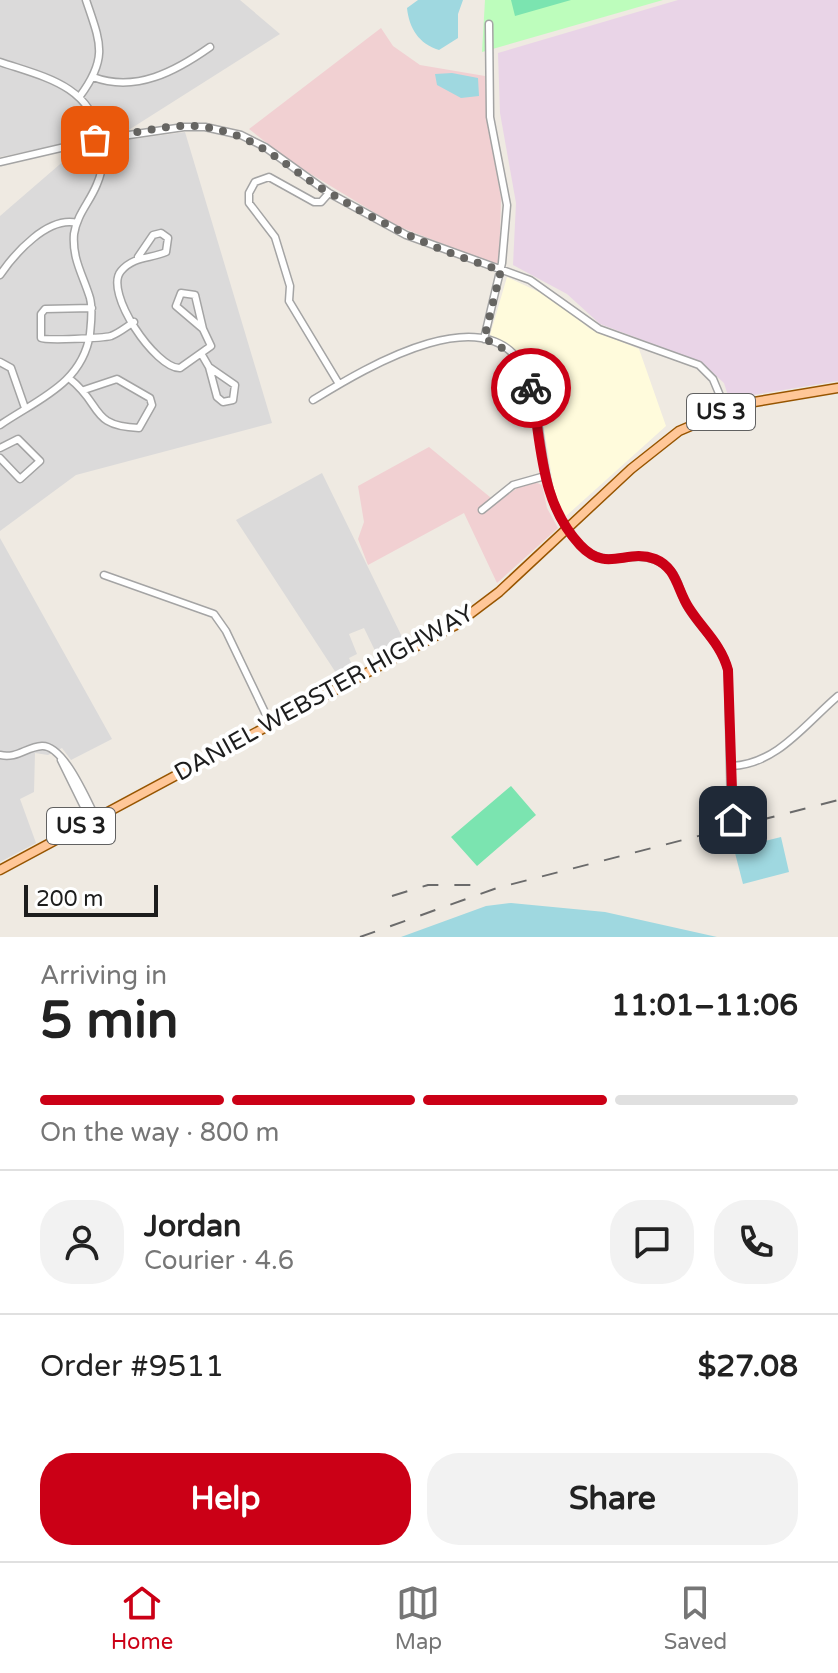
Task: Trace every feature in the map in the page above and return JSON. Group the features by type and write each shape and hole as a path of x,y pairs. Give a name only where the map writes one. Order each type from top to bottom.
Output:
{"main road":[{"name":"DANIEL WEBSTER HIGHWAY","path":"0,870 454,626 499,592 663,442 699,421 764,399 838,388"}],"street":[{"path":"80,96 93,77 101,44 86,0"},
{"path":"484,339 501,270 507,205 490,117 489,24"},
{"path":"93,77 112,84 133,83 182,67 210,47"},
{"path":"0,62 59,82 80,96 93,117 104,161 77,223 75,259 92,308 83,361 70,379 0,425"},
{"path":"0,162 98,140 195,126 231,132 265,147 329,193 420,242 538,284 599,329 699,365 713,379 726,410"},
{"path":"329,193 321,202 314,202 269,177 252,185 248,197 250,208 275,237 289,282 289,301 339,384"},
{"path":"0,275 4,266 56,222 77,223"},
{"path":"138,257 164,253 170,244 167,236 155,234 138,257 120,272 115,284 118,297 166,366 180,368 211,346 203,329 195,295 181,293 176,302 178,309 203,329"},
{"path":"92,308 47,308 41,314 40,335 45,341 112,335 134,322"},
{"path":"313,400 408,349 448,339 484,339 513,355 525,372 545,476 555,508 567,529 581,546 598,558 648,557 666,566 675,576 688,607 724,655 732,766 731,811 741,840"},
{"path":"202,355 209,367 217,397 223,402 233,400 235,385 209,367"},
{"path":"0,362 11,368 25,408"},
{"path":"70,379 84,390 99,417 109,424 139,428 152,405 150,398 117,379 84,390"},
{"path":"0,448 18,439 40,461 39,466 20,479 10,472 0,458"},
{"path":"482,510 513,485 545,476"},
{"path":"104,575 214,614 226,631 271,725"},
{"path":"732,766 752,765 769,758 838,696"},
{"path":"0,755 16,756 44,746 53,749 93,820"}],"shaded area":[{"path":"0,0 240,0 280,34 127,131 0,157"},
{"path":"678,0 838,0 838,381 729,399 724,383 701,362 600,324 567,294 513,265 516,203 500,113 498,53"},
{"path":"381,28 393,46 420,65 485,76 487,118 501,198 499,266 395,225 291,162 249,129"},
{"path":"185,132 272,423 76,475 0,531 0,216 81,146"},
{"path":"507,277 554,299 590,329 639,349 666,426 566,516 555,496 538,390 531,370 508,345 490,335"},
{"path":"429,447 496,502 519,487 535,482 542,485 547,508 558,528 497,583 464,513 368,565 358,539 364,522 358,486"},
{"path":"322,473 406,645 379,659 364,628 349,634 357,654 349,658 355,671 340,679 236,520"},
{"path":"0,538 112,739 71,760 62,748 48,755 35,753 34,792 20,799 36,843 0,862"}],"green space":[{"path":"485,0 663,0 482,52"},
{"path":"511,0 571,0 515,16"},
{"path":"511,786 536,815 477,866 451,837"}],"water":[{"path":"418,0 463,0 458,14 458,38 439,50 421,39 410,22 407,8"},
{"path":"452,73 478,78 479,96 461,98 437,85 435,74"},
{"path":"781,837 789,872 743,884 734,849"},
{"path":"511,903 605,912 717,937 401,937 486,906"}],"railway":[{"path":"360,937 497,888 838,800"},
{"path":"392,896 428,885 481,885"}],"way so far":[{"path":"95,140 195,126 241,135 265,147 329,193 406,235 501,270 484,339 513,355 531,388"}],"route":[{"path":"531,388 545,476 551,500 562,522 581,546 598,558 611,561 648,557 666,566 675,576 688,607 724,655 728,670 733,820"}]}
